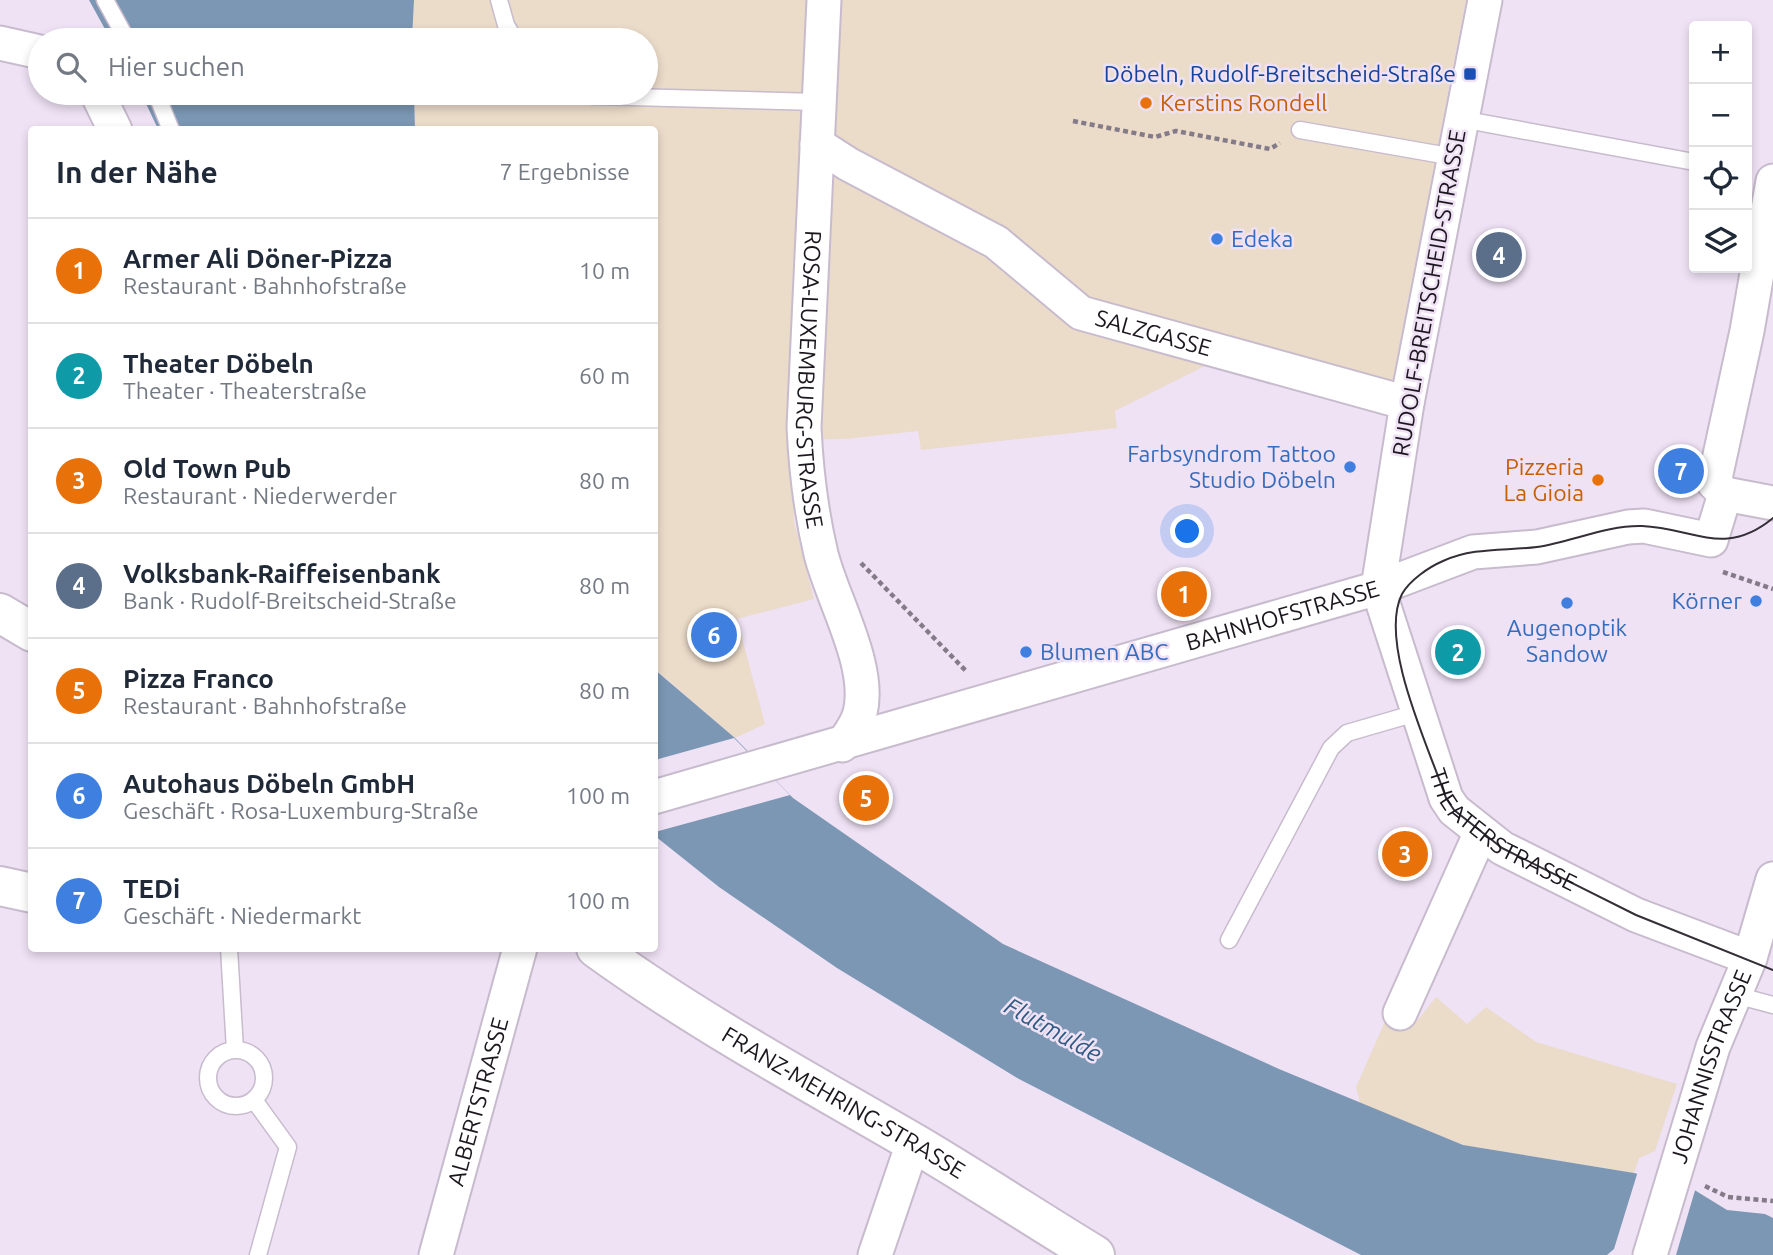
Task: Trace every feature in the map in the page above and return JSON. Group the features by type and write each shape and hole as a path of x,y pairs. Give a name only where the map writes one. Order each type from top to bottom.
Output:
{"main road":[{"path":"0,614 28,630"},
{"path":"0,886 28,892"},
{"path":"573,952 664,997"},
{"name":"FRANZ-MEHRING-STRASSE","path":"602,952 664,997 806,1083 913,1143 1095,1255"}],"street":[{"name":"ROSA-LUXEMBURG-STRASSE","path":"824,0 804,427 806,475 821,555 857,662 862,699 855,727 842,745"},
{"name":"RUDOLF-BREITSCHEID-STRASSE","path":"1378,588 1407,403 1485,0"},
{"path":"0,43 28,49"},
{"path":"103,105 113,126"},
{"name":"SALZGASSE","path":"817,144 900,193 996,242 1081,313 1407,403"},
{"path":"1773,181 1747,331 1714,483 1725,494 1773,503"},
{"name":"BAHNHOFSTRASSE","path":"658,796 842,745 1378,588 1472,552 1537,547 1628,527 1644,526 1711,540 1725,494"},
{"name":"THEATERSTRASSE","path":"1378,588 1416,713 1449,805 1502,848 1636,915 1761,953"},
{"path":"1400,1013 1481,832"},
{"name":"JOHANNISSTRASSE","path":"1650,1255 1732,994 1761,953 1773,880"},
{"name":"ALBERTSTRASSE","path":"436,1255 519,952"},
{"path":"875,1255 913,1143"}],"lane":[{"path":"105,0 120,28"},
{"path":"499,0 508,28"},
{"path":"658,98 818,102"},
{"path":"161,105 169,126"},
{"path":"1461,119 1689,161"},
{"path":"1300,130 1454,157"},
{"path":"1230,940 1331,748 1348,733 1416,713"},
{"path":"229,952 235,1050"},
{"path":"1732,994 1773,1005"},
{"path":"235,1050 253,1055 263,1071 262,1089 254,1100 241,1106 222,1103 210,1090 207,1081 212,1063 226,1052 235,1050"},
{"path":"254,1100 288,1147 258,1255"}],"path":[{"path":"1073,121 1155,137 1176,131 1270,149 1300,130"},
{"path":"853,555 973,677"},
{"path":"1707,1178 1704,1187 1728,1197 1773,1201"}],"shaded area":[{"path":"414,0 1466,0 1388,406 1219,359 1115,411 1117,428 921,450 918,431 846,439 790,440 794,522 814,599 737,619 765,724 735,738 658,672 658,126 415,126 414,105 658,105 658,28 413,28"},
{"path":"1436,997 1467,1024 1486,1007 1536,1042 1677,1084 1655,1151 1639,1158 1634,1173 1463,1145 1360,1103 1356,1087 1391,1008 1416,1022"}],"water":[{"path":"89,0 414,0 413,28 104,28"},
{"path":"147,105 414,105 415,126 157,126"},
{"name":"Flutmulde","path":"658,672 735,738 793,798 1003,944 1279,1069 1463,1145 1634,1173 1688,1186 1727,1210 1765,1214 1773,1218 1773,1255 1361,1255 1019,1079 837,968 719,887 658,838"}],"pier":[{"path":"734,738 790,795 658,831 658,759"},
{"path":"1638,1171 1696,1187 1676,1255 1607,1255 1614,1249"}],"tram line":[{"path":"1773,518 1756,530 1724,539 1661,528 1629,526 1537,547 1466,553 1426,570 1415,579 1402,594 1396,614 1396,639 1409,695 1446,798 1454,810 1502,848 1636,915 1773,970"}],"place":[{"name":"Döbeln, Rudolf-Breitscheid-Straße","path":"1470,74"},
{"name":"Kerstins Rondell","path":"1146,103"},
{"name":"Edeka","path":"1217,239"},
{"name":"Volksbank-Raiffeisenbank","path":"1499,255"},
{"name":"Farbsyndrom Tattoo Studio Döbeln","path":"1350,467"},
{"name":"TEDi","path":"1681,471"},
{"name":"Pizzeria La Gioia","path":"1598,480"},
{"name":"Armer Ali Döner-Pizza","path":"1184,594"},
{"name":"Körner","path":"1756,601"},
{"name":"Augenoptik Sandow","path":"1567,603"},
{"name":"Autohaus Döbeln GmbH","path":"714,635"},
{"name":"Blumen ABC","path":"1026,652"},
{"name":"Theater Döbeln","path":"1458,652"},
{"name":"Pizza Franco","path":"866,798"},
{"name":"Old Town Pub","path":"1405,854"}]}
